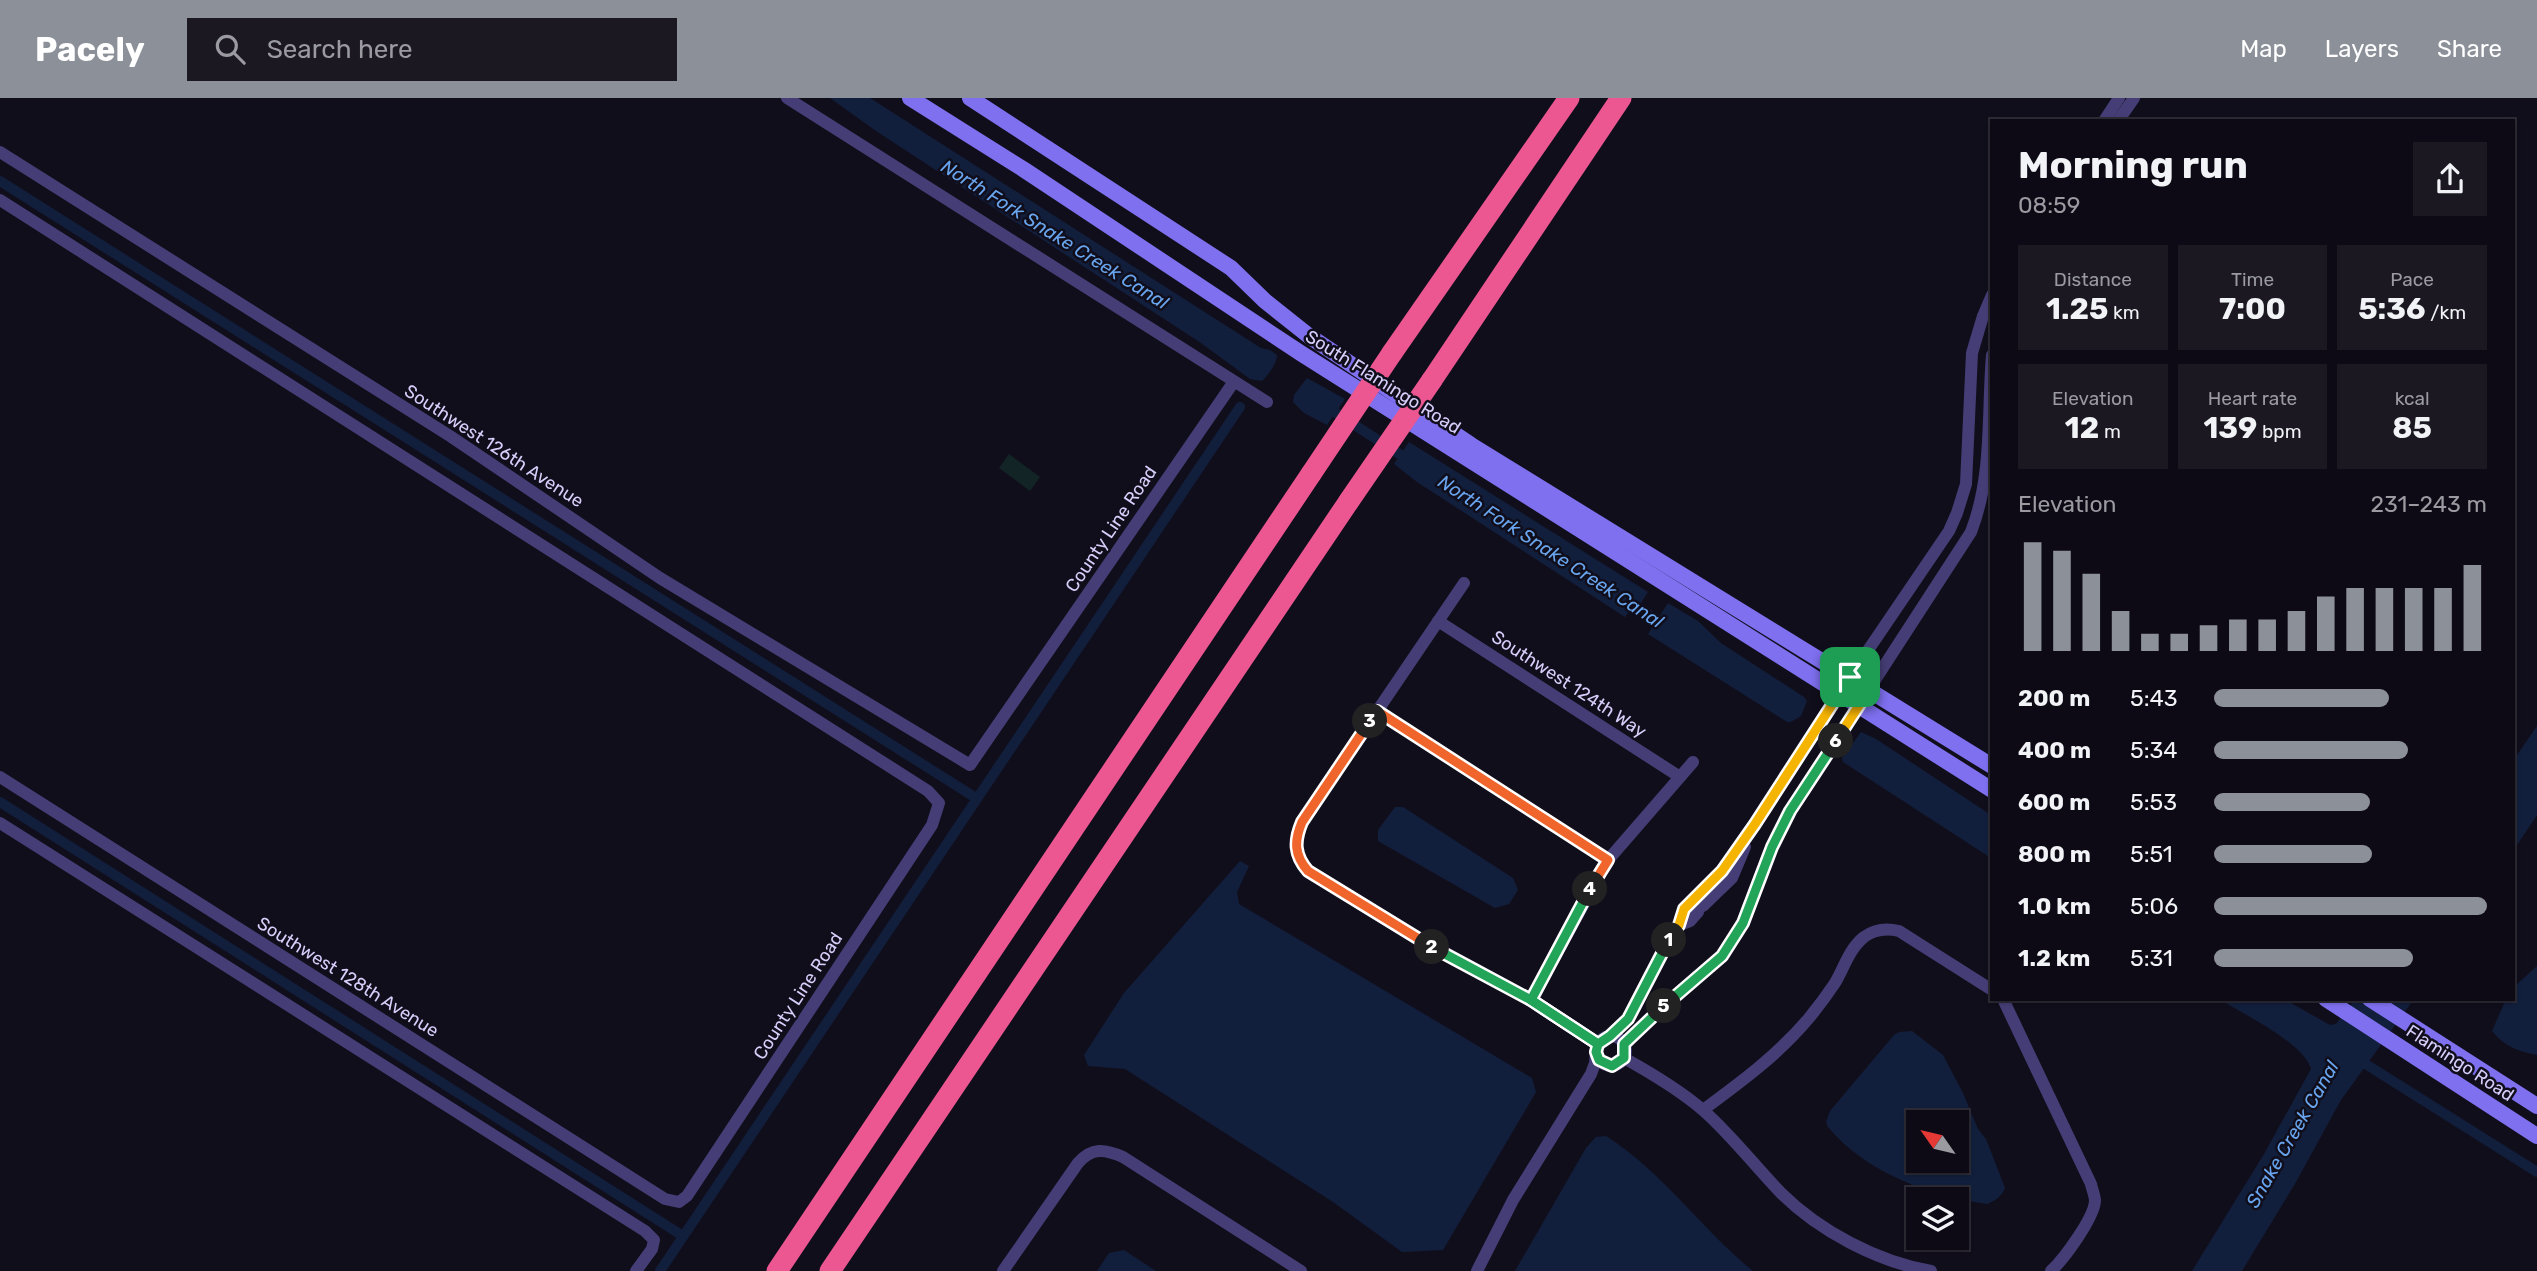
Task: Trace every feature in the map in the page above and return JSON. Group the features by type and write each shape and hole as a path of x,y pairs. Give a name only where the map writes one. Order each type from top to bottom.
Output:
{"highway":[{"path":"777,1271 1392,354 1569,98"},
{"path":"830,1271 1620,98"}],"main road":[{"name":"South Flamingo Road","path":"910,98 1023,169 1302,354 1839,693"},
{"name":"South Flamingo Road","path":"970,98 1231,268 1265,301 1309,336 1471,445 1850,677"},
{"path":"1850,677 1990,765"},
{"path":"1839,693 1990,789"},
{"name":"Flamingo Road","path":"2373,1001 2537,1106"},
{"name":"Flamingo Road","path":"2332,1003 2537,1136"}],"street":[{"path":"787,98 1233,383 1267,402"},
{"path":"2105,119 2119,98"},
{"path":"2119,119 2134,98"},
{"name":"Southwest 126th Avenue","path":"0,152 450,436 660,578 970,765"},
{"name":"County Line Road","path":"0,200 928,791 939,803 932,825 925,836 687,1196 679,1202"},
{"path":"1477,1271 1513,1199 1577,1098 1595,1063 1597,1048 1628,1019 1679,925 1684,909 1722,871 1755,824 1839,693 1936,552 1958,513 1968,471 1972,353 1990,300"},
{"path":"1972,353 1990,354"},
{"name":"County Line Road","path":"970,765 1233,383"},
{"path":"1464,583 1302,822 1296,835 1299,861 1308,871 1420,941 1531,1000 1597,1048 1602,1063 1612,1066 1657,1011 1722,956 1743,923 1772,847 1790,811 1960,551 1978,513 1988,456 1990,405"},
{"name":"Southwest 124th Way","path":"1438,621 1680,777"},
{"path":"1377,711 1608,860"},
{"path":"1531,1000 1608,860 1693,762"},
{"name":"Southwest 128th Avenue","path":"0,777 664,1199 679,1202"},
{"path":"0,823 645,1231 654,1240 652,1249 636,1271"},
{"path":"1679,925 1690,921 1732,878 1755,824"},
{"path":"1703,1110 1782,1048 1811,1017 1853,948 1874,931 1887,929 1899,932 1990,989"},
{"path":"2004,1001 2091,1184 2095,1201 2090,1216 2060,1263 2051,1271"},
{"path":"1610,1036 1619,1038 1622,1055 1654,1074 1703,1110 1783,1195 1828,1230 1870,1252 1931,1271"},
{"path":"1577,1098 1622,1055"},
{"path":"1003,1271 1078,1163 1086,1154 1096,1150 1109,1150 1123,1157 1301,1271"}],"shaded area":[{"path":"1009,454 1040,477 1030,491 999,468"}],"water":[{"path":"830,98 870,98 1261,348 1270,350 1277,355 1272,369 1262,381 1250,379 1201,343 876,131"},
{"path":"1307,378 1345,399 1327,425 1304,413 1293,402 1294,395"},
{"path":"1409,442 1648,592 1634,614 1629,611 1625,617 1417,482 1394,464"},
{"path":"1668,603 1698,621 1721,643 1804,697 1807,701 1801,716 1787,722 1648,634"},
{"path":"2537,726 2537,815 2515,848 2515,758"},
{"path":"1861,732 1876,739 1990,814 1990,857 1843,762 1842,758"},
{"path":"1395,807 1403,807 1513,878 1518,890 1509,904 1495,908 1378,841 1378,830"},
{"path":"1240,861 1249,866 1237,892 1239,904 1532,1078 1536,1092 1443,1250 1402,1252 1333,1202 1125,1069 1088,1066 1084,1055 1124,993"},
{"path":"2537,966 2537,1055 2512,1048 2492,1031 2505,1001 2515,1001 2515,986"},
{"name":"Snake Creek Canal","path":"2222,1001 2288,1001 2330,1025 2336,1024 2353,1001 2413,1001 2341,1100 2296,1182 2242,1271 2192,1271 2264,1154 2311,1069 2297,1049"},
{"path":"1912,1031 1943,1055 1978,1129 1986,1139 2005,1188 1993,1201 1987,1204 1969,1201 1969,1187 1919,1187 1901,1180 1861,1157 1828,1127 1826,1122 1830,1111 1894,1035"},
{"path":"1606,1136 1646,1166 1753,1271 1515,1271 1586,1148 1596,1137"},
{"path":"1124,1250 1156,1271 1097,1271 1109,1253"}],"waterway":[{"path":"0,181 976,798"},
{"name":"North Fork Snake Creek Canal","path":"1324,405 1410,461"},
{"path":"660,1271 1240,407"},
{"name":"North Fork Snake Creek Canal","path":"1627,600 1669,628"},
{"path":"0,802 683,1236"},
{"path":"2356,1058 2537,1172"}],"route":[{"path":"1850,677 1722,871 1684,909 1679,925 1671,935 1628,1019 1598,1044 1531,1000 1420,941 1308,871 1299,861 1296,835 1302,822 1377,711 1608,860 1531,1000 1576,1030 1598,1044 1596,1052 1599,1060 1612,1066 1624,1058 1624,1044 1657,1011 1713,966 1743,923 1772,847 1790,811 1869,690 1850,677"}]}
